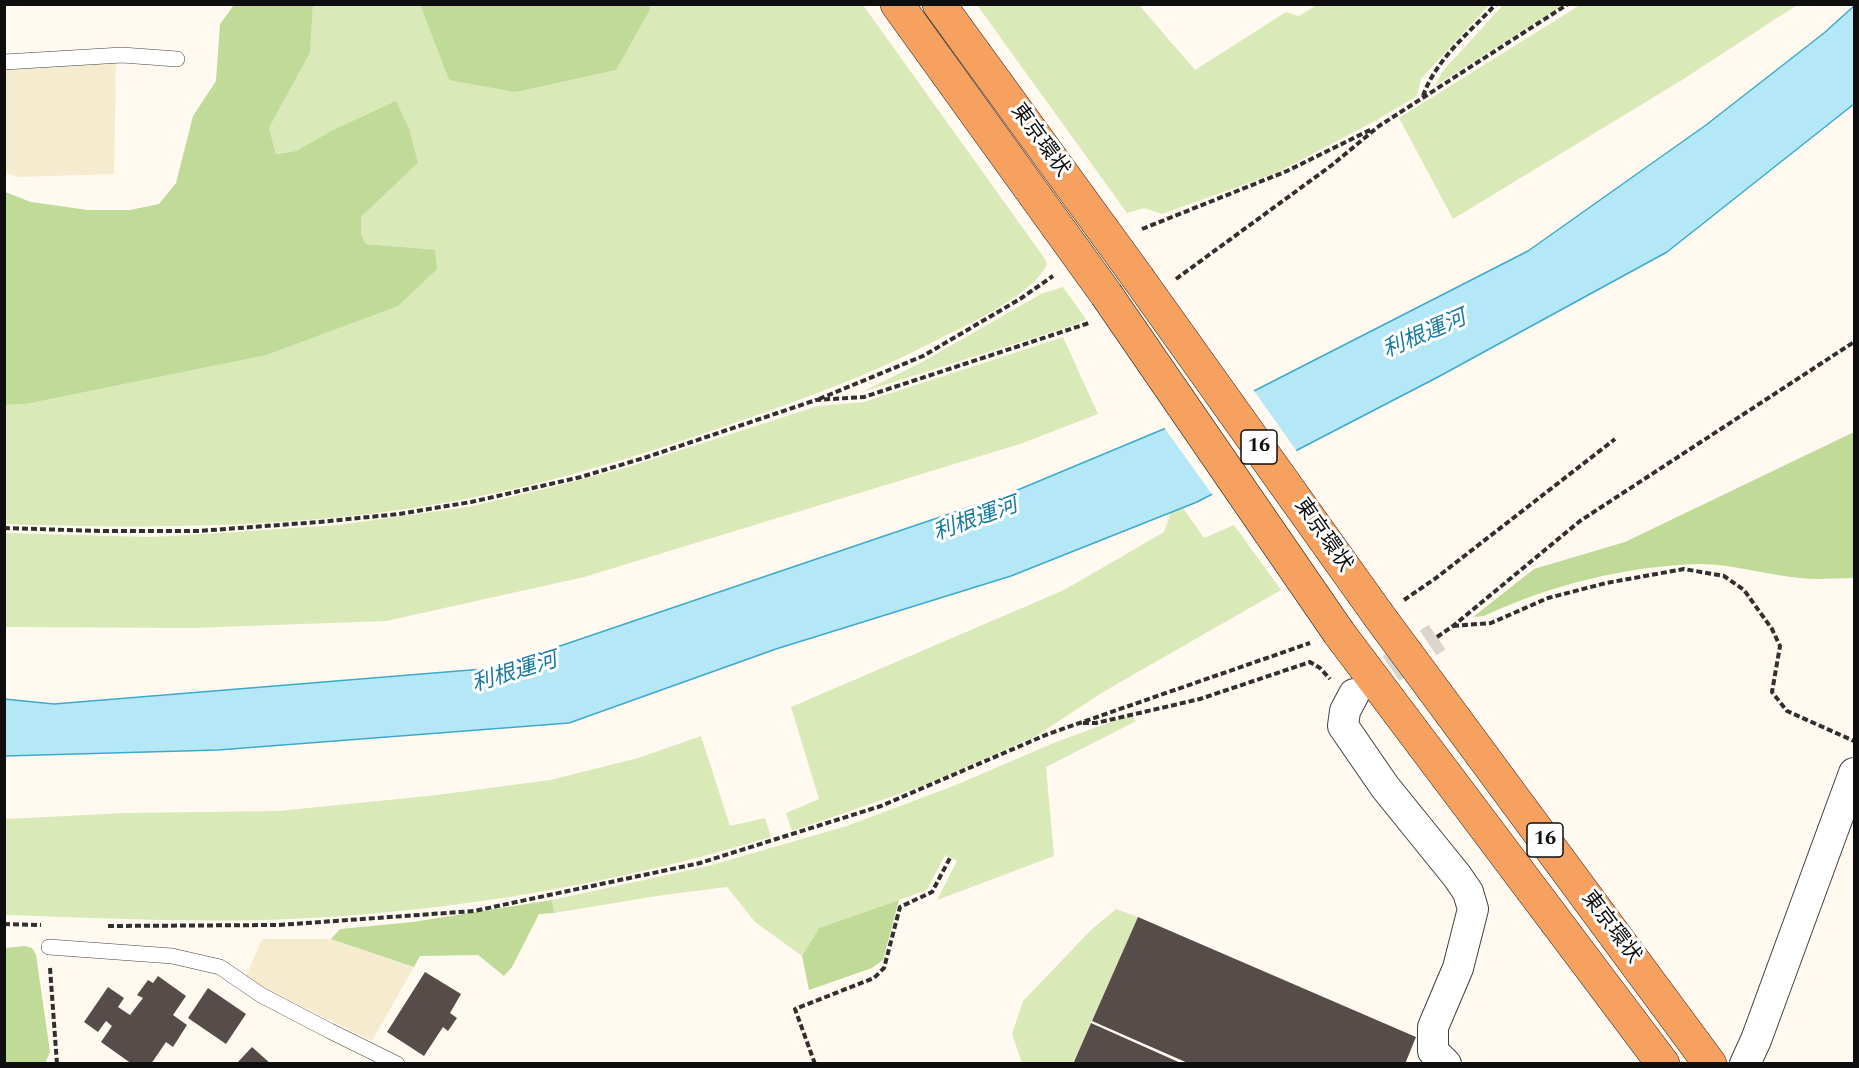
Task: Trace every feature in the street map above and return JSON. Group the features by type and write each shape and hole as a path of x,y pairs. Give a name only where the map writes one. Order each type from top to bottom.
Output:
{"highway":[{"name":"東京環状","path":"897,4 1100,307 1339,633 1663,1064"},
{"name":"東京環状","path":"939,4 1379,616 1710,1064"}],"street":[{"path":"1352,698 1345,711 1343,726 1385,787 1457,876 1468,892 1473,909 1458,968 1433,1027 1433,1051 1446,1064"},
{"path":"1745,1064 1756,1040 1854,773"}],"lane":[{"path":"4,62 122,55 177,59"},
{"path":"49,947 172,956 220,967 261,995 398,1064"}],"path":[{"path":"1423,97 1429,81 1442,62 1496,4"},
{"path":"1173,280 1183,276 1332,165 1378,126 1568,4"},
{"path":"4,528 199,531 399,514 471,502 581,477 816,400 864,397 1100,307"},
{"path":"1437,637 1580,521 1854,342"},
{"path":"1379,616 1436,578 1615,439"},
{"path":"1453,626 1491,623 1548,598 1617,581 1683,569 1724,576 1744,590 1773,629 1780,646 1773,692 1786,711 1854,741"},
{"path":"105,926 279,925 474,911 700,863 881,806 1048,734 1339,633"},
{"path":"1080,723 1096,723 1200,699 1310,662 1320,668 1352,698"},
{"path":"815,1064 795,1009 874,978 884,968 900,907 932,892 951,858"},
{"path":"4,924 45,925"},
{"path":"49,947 57,1064"}],"shaded area":[{"path":"116,60 114,174 18,177 5,172 5,67"},
{"path":"262,939 331,939 414,967 372,1041 245,978"}],"green space":[{"path":"649,4 650,9 616,70 515,92 449,80 420,5"},
{"path":"1504,4 1563,5 1435,86 1442,72"},
{"path":"234,5 313,5 310,53 269,128 276,154 296,151 329,132 396,101 409,129 418,163 361,217 361,234 366,244 435,250 437,269 398,306 266,355 25,404 5,405 5,192 31,202 88,210 130,210 159,204 176,183 193,116 216,81 220,24"},
{"path":"313,5 420,5 449,80 650,10 649,5 863,5 1047,264 1029,286 997,308 963,327 860,376 696,436 625,459 517,488 444,503 389,511 280,522 170,526 5,524 4,405 26,404 399,247 366,244 361,234 361,217 418,163 329,132 296,151 276,154 269,128 310,53"},
{"path":"977,5 1139,5 1195,70 1286,12 1299,16 1317,5 1489,5 1421,79 1417,96 1375,121 1276,173 1162,214 1144,208 1127,213"},
{"path":"1580,5 1797,5 1682,80 1453,219 1399,118"},
{"path":"1063,287 1086,319 1074,325 862,392 924,361 1041,294"},
{"path":"1063,337 1098,414 1020,444 584,577 386,621 192,628 5,627 5,533 151,537 205,534 338,525 468,507 625,468 818,406 864,402"},
{"path":"1854,432 1854,578 1800,578 1712,564 1672,566 1589,579 1535,595 1484,616 1473,617 1534,569 1625,542"},
{"path":"1183,508 1204,538 1234,525 1281,590 1103,692 1036,736 925,785 792,831 786,813 819,799 791,707 1064,590 1164,532 1171,512"},
{"path":"1130,715 1136,721 1046,767 1054,856 937,900 957,861 945,855 927,890 819,928 802,956 755,922 727,887 554,913 552,900 708,866 847,826 956,785 1056,742"},
{"path":"701,736 730,826 765,818 771,837 653,869 593,882 412,910 254,920 148,920 5,915 5,819 126,813 279,811 437,795 550,780 638,758"},
{"path":"552,900 554,913 539,914 512,967 504,976 478,955 420,956 414,967 331,939 340,929 413,922"},
{"path":"899,900 883,960 872,968 809,990 802,956 819,928"},
{"path":"1116,909 1138,917 1073,1063 1022,1063 1012,1034 1023,1001 1091,930"},
{"path":"25,946 32,948 36,955 50,1052 45,1063 5,1063 5,948"}],"water":[{"name":"利根運河","path":"1854,6 1854,104 1667,252 1438,377 1197,502 1011,576 776,649 569,723 218,750 5,756 4,699 54,704 495,668 1008,494 1250,393 1528,251 1706,125 1824,33"}],"pier":[{"path":"1252,388 1298,453 1214,497 1163,426"}],"building":[{"path":"1138,917 1416,1037 1405,1064 1190,1064 1092,1021"},
{"path":"425,972 461,994 450,1013 457,1018 448,1031 443,1027 424,1056 387,1032"},
{"path":"158,976 186,996 173,1015 187,1025 173,1047 166,1042 151,1064 132,1064 101,1042 112,1026 106,1021 98,1032 84,1022 108,987 124,998 118,1007 130,1015 143,998 137,995 148,980 153,983"},
{"path":"208,988 246,1014 226,1044 188,1018"},
{"path":"1091,1023 1183,1064 1073,1064"},
{"path":"252,1047 271,1064 240,1064 238,1062"}],"tunnel":[{"path":"1354,694 1437,637"}]}
